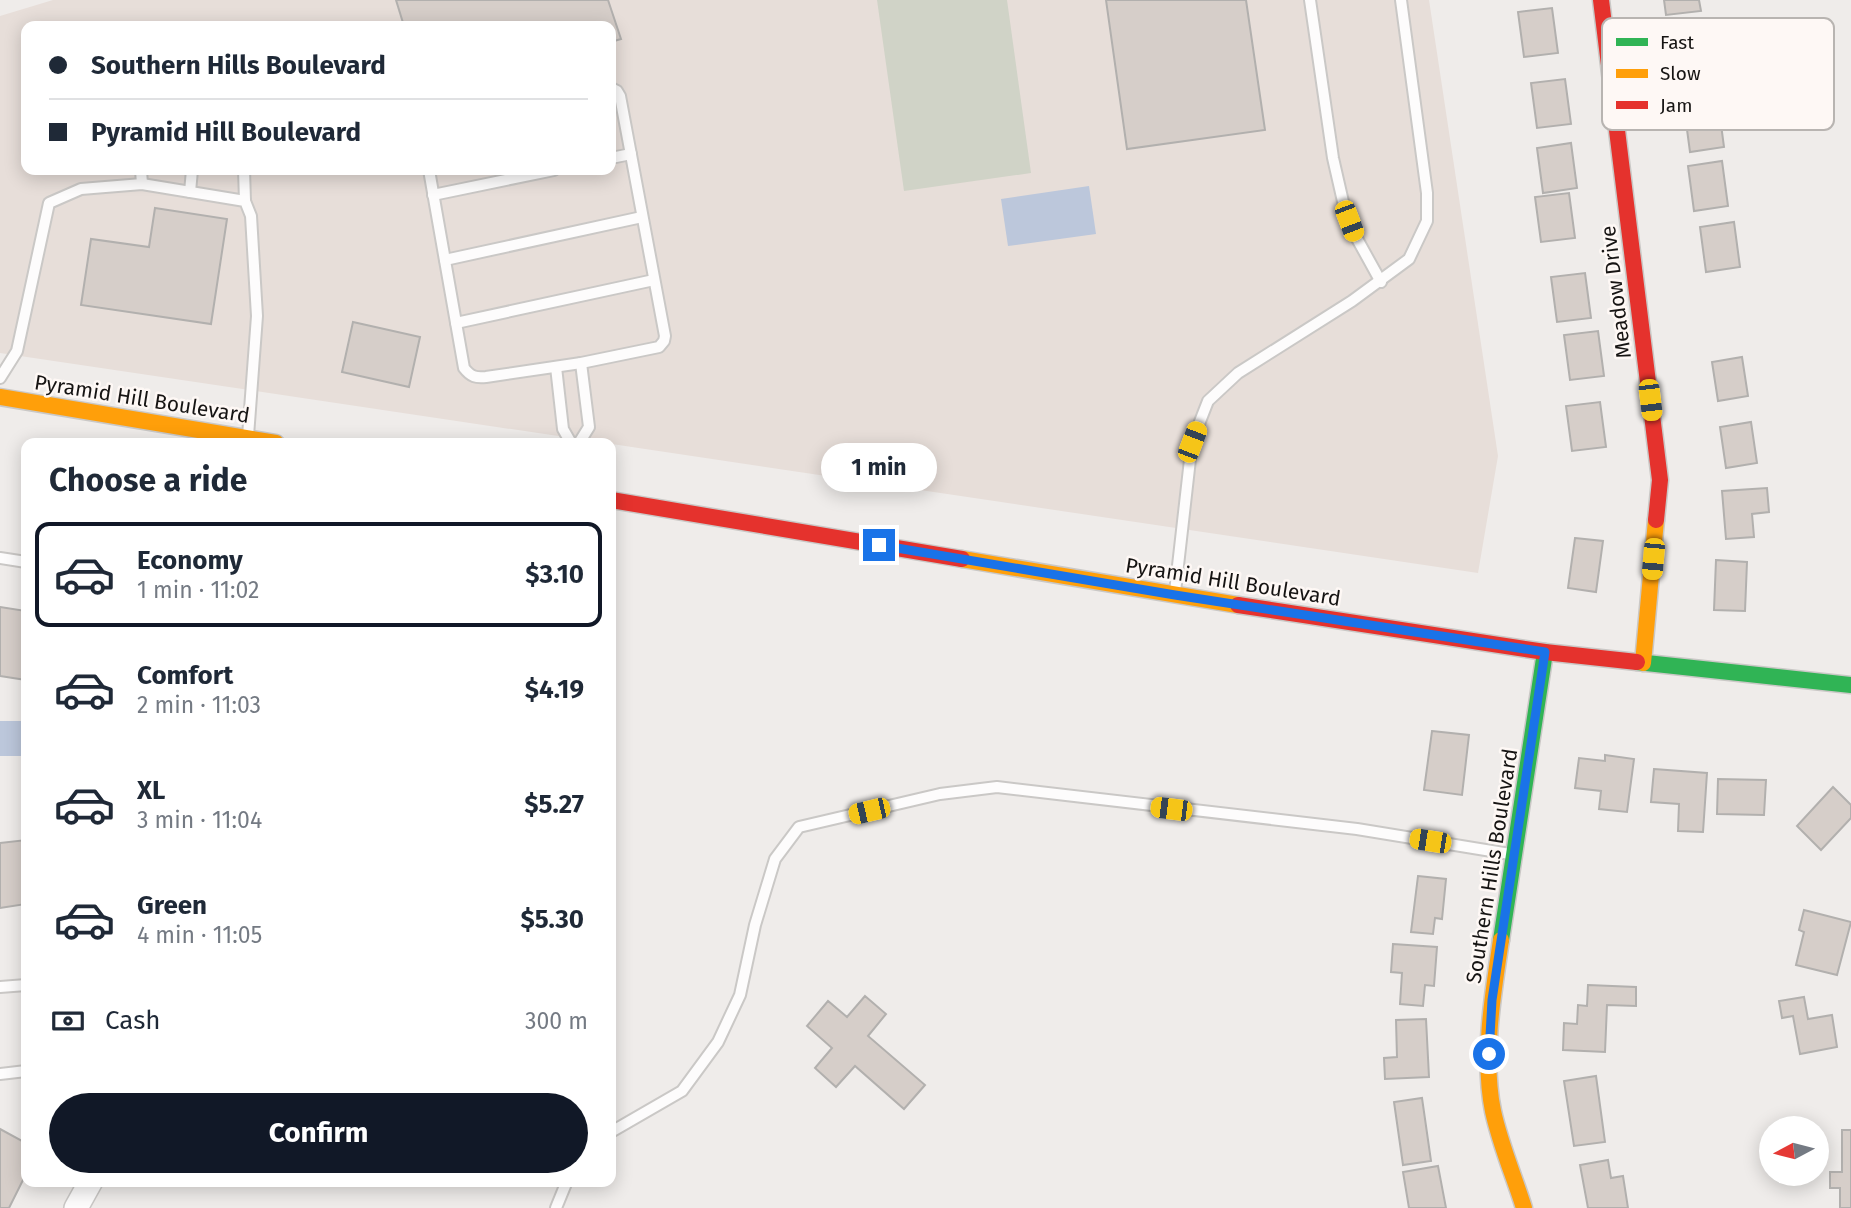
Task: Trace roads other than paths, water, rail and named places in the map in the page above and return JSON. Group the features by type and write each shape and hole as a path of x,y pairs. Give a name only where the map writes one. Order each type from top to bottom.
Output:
{"main road":[{"name":"Meadow Drive","path":"1601,0 1603,18"},
{"name":"Meadow Drive","path":"1617,130 1660,480 1643,663"},
{"name":"Pyramid Hill Boulevard","path":"0,397 236,438"},
{"name":"Pyramid Hill Boulevard","path":"616,501 1175,595 1545,652 1851,685"},
{"name":"Southern Hills Boulevard","path":"1524,1208 1493,1110 1489,1054 1492,1000 1545,652"}],"street":[{"path":"76,1208 88,1187"}],"lane":[{"path":"1310,0 1333,158 1343,206 1355,235 1381,282"},
{"path":"1175,595 1192,442 1208,401 1238,373 1381,282 1409,259 1420,240 1427,221 1427,193 1401,0"},
{"path":"430,175 464,369 469,374 486,377 582,363 659,347 664,341 654,280 620,96 616,90"},
{"path":"616,157 631,154"},
{"path":"141,175 142,184"},
{"path":"190,192 192,175"},
{"path":"244,175 245,201 251,216 257,316 248,438"},
{"path":"433,195 530,175"},
{"path":"0,378 17,351 49,204 81,189 142,184 245,201"},
{"path":"445,260 642,216"},
{"path":"456,323 654,280"},
{"path":"582,363 589,427 582,438"},
{"path":"556,367 563,429 568,438"},
{"path":"0,558 21,561"},
{"path":"616,1129 682,1091 718,1042 740,995 755,925 775,859 799,827 940,794 997,787 1357,829 1516,855"},
{"path":"0,988 21,986"},
{"path":"0,1074 21,1072"},
{"path":"556,1208 565,1187"}],"water":[{"path":"1089,186 1096,234 1008,246 1001,199"},
{"path":"0,721 21,721 21,756 0,756"}]}
